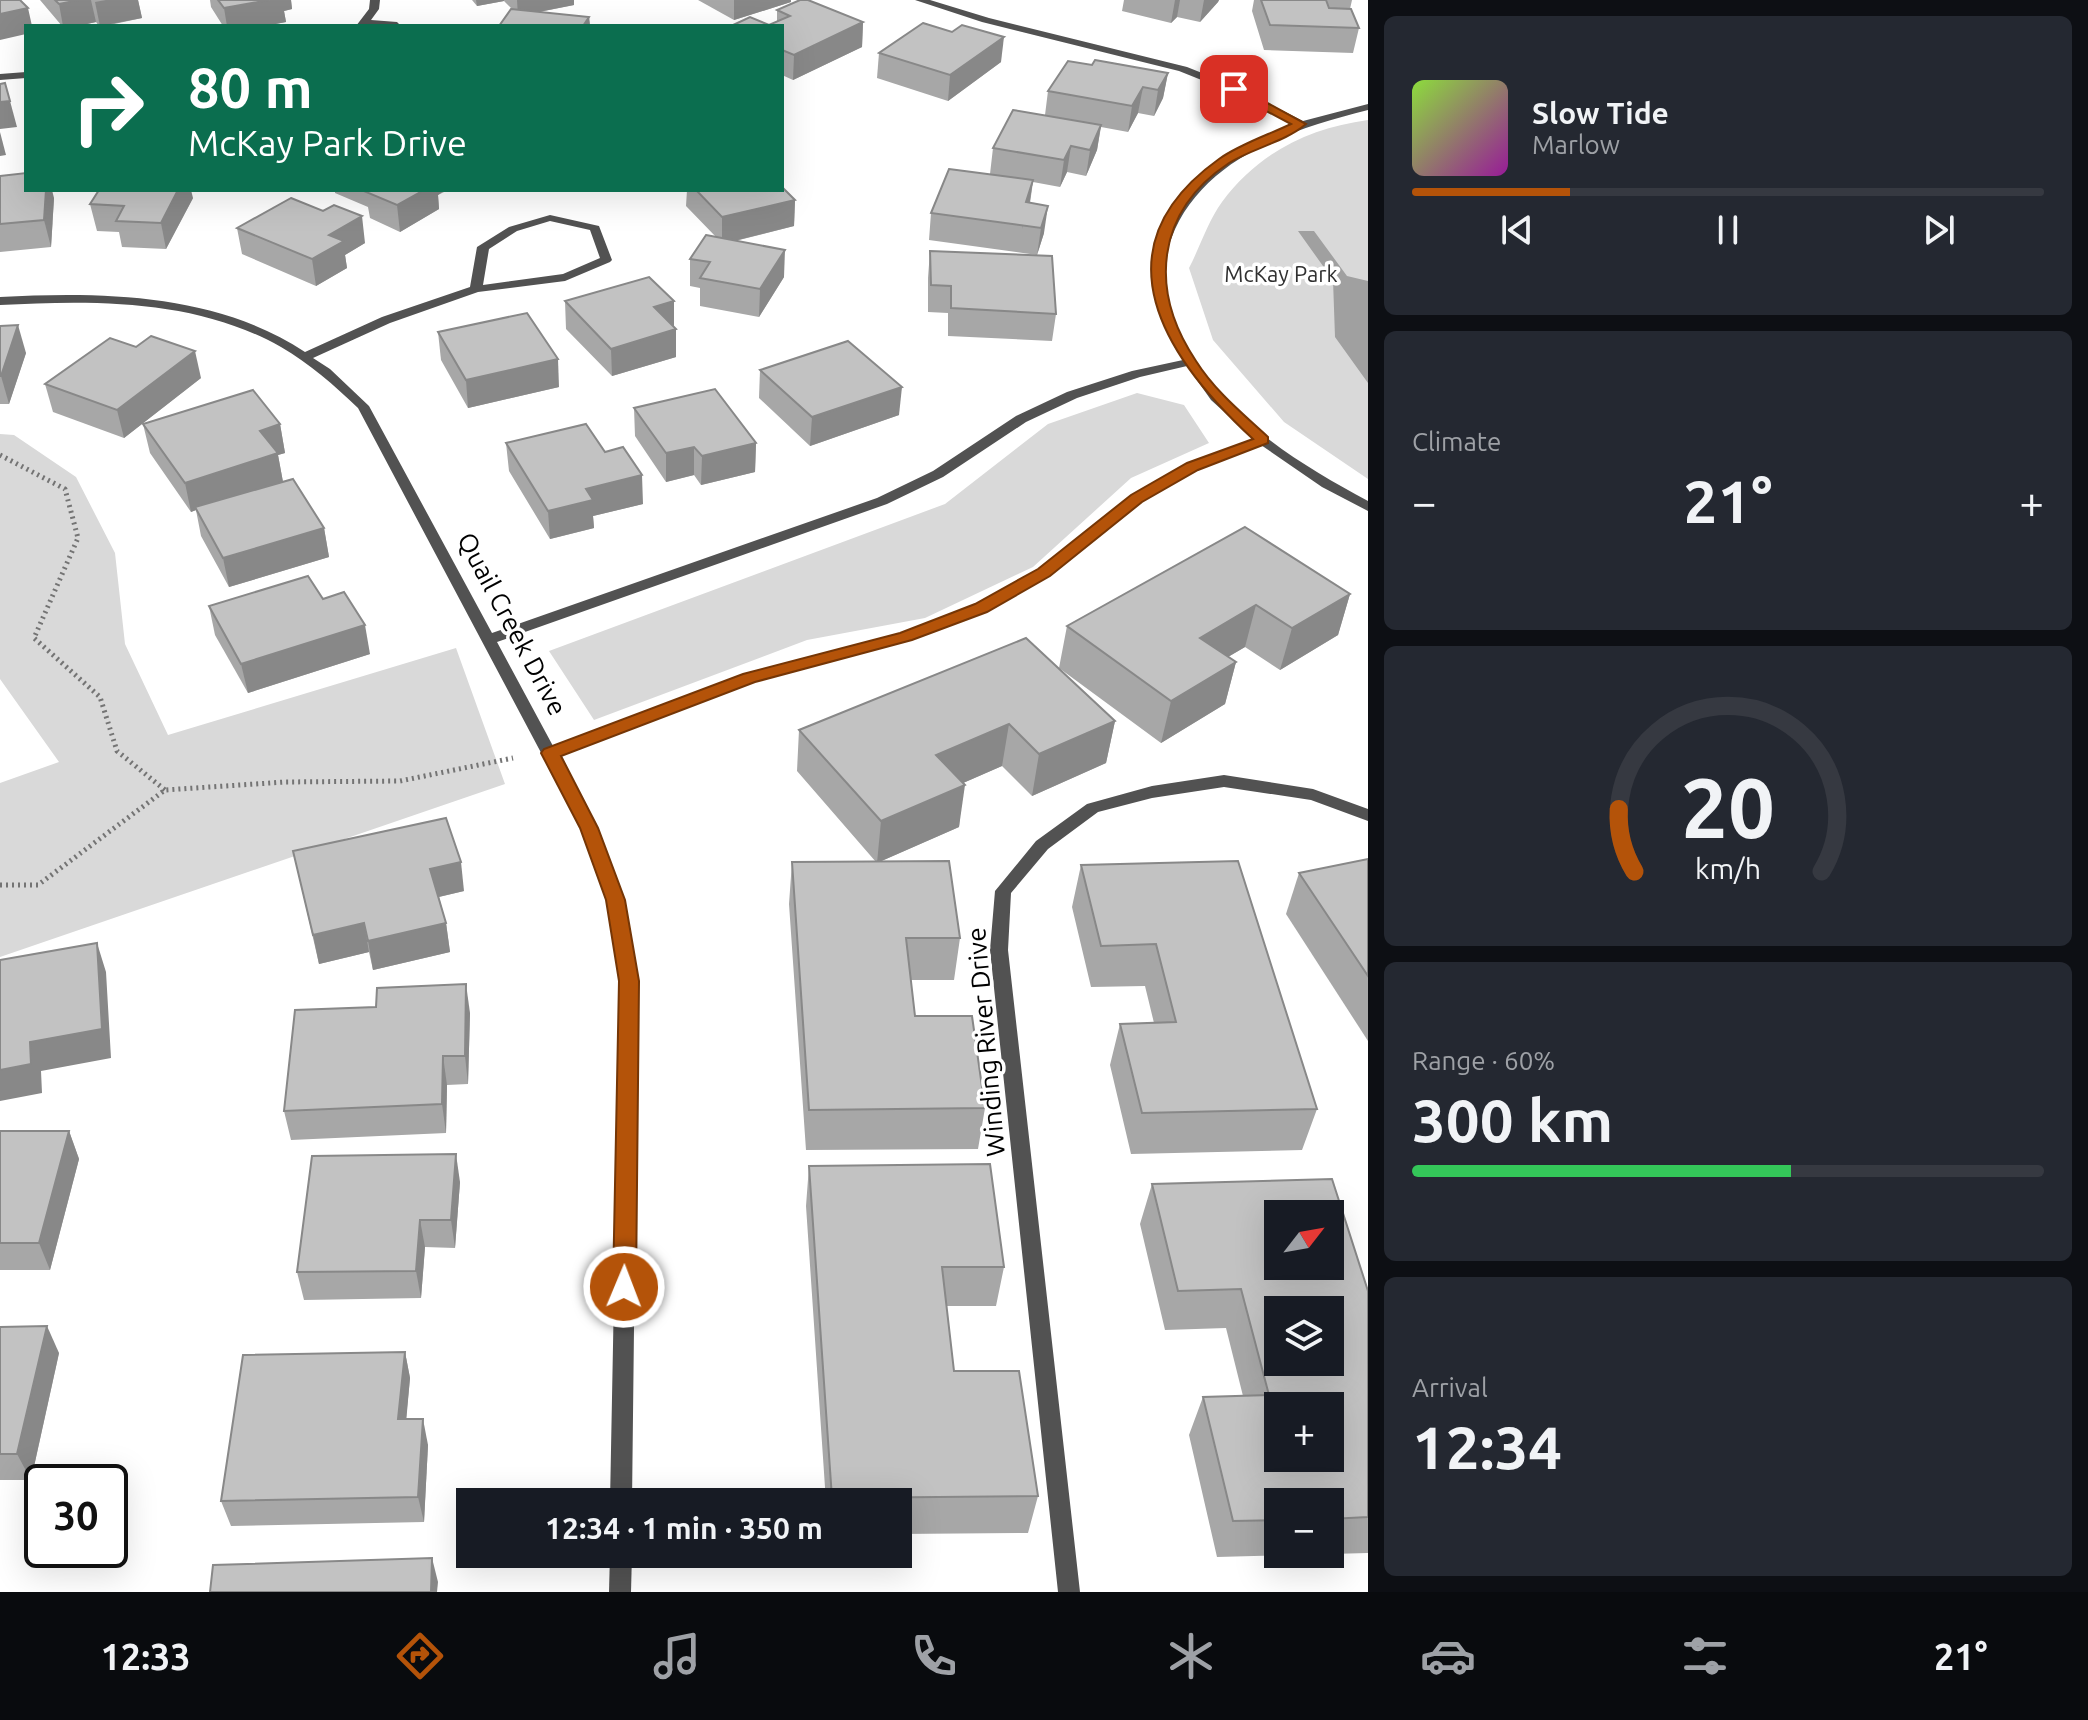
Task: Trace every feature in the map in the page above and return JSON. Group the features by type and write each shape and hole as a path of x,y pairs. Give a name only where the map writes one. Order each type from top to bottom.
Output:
{"street":[{"path":"364,24 375,0"},
{"path":"920,0 1024,31 1186,70 1234,89 1300,124"},
{"path":"0,77 24,75"},
{"path":"1368,107 1300,124 1226,160 1197,183 1174,213 1160,247 1158,280 1164,315 1189,362 1217,398 1263,440 1316,478 1368,507"},
{"path":"309,355 386,320 476,289 565,277 606,260 595,228 550,218 513,229 483,247 476,289"},
{"name":"Quail Creek Drive","path":"0,301 111,298 170,305 219,316 263,332 309,355 337,377 363,406 550,753 589,828 615,900 629,981 621,1488"},
{"path":"489,639 882,501 938,474 1021,419 1072,395 1136,374 1189,362"},
{"path":"550,753 749,678 906,637 981,608 1044,573 1137,498 1193,467 1263,440"},
{"name":"Winding River Drive","path":"1069,1592 999,950 1003,891 1042,845 1093,808 1152,792 1224,781 1313,795 1368,815"},
{"path":"620,1592 621,1568"}],"path":[{"path":"0,455 65,489 78,538 34,638 100,697 117,751 165,790"},
{"path":"0,885 38,885 165,790 285,782 400,781 498,760 550,753"}],"green space":[{"name":"McKay Park","path":"1368,120 1368,479 1284,422 1213,340 1189,268 1217,209 1252,170 1268,157 1305,137 1325,129"},
{"path":"1137,393 1184,405 1209,443 1131,478 1033,567 925,618 807,640 594,720 549,651 945,504 1048,424"},
{"path":"0,434 14,435 76,477 115,553 125,644 168,735 456,648 505,784 0,957 0,783 59,762 0,679"}],"shaded area":[{"path":"1298,231 1314,231 1347,276 1368,281 1368,383 1335,337 1333,280"}],"building":[{"path":"0,0 20,0 28,8 0,14"},
{"path":"55,0 79,0 59,4"},
{"path":"218,0 269,0 224,8"},
{"path":"800,0 808,0 863,22 794,55 784,51 784,24 771,24 790,16 777,10"},
{"path":"1261,0 1326,0 1329,8 1351,9 1359,28 1270,25"},
{"path":"511,9 589,17 584,24 500,24"},
{"path":"750,17 767,24 735,24"},
{"path":"923,23 952,32 962,25 1004,37 950,75 879,53"},
{"path":"1095,60 1168,73 1158,90 1143,87 1132,106 1048,91 1068,61 1092,65"},
{"path":"5,83 10,101 0,102 0,84"},
{"path":"1013,110 1101,125 1090,150 1071,146 1064,160 993,148"},
{"path":"949,169 1033,180 1026,202 1048,206 1041,228 931,213"},
{"path":"24,173 24,192 46,192 44,220 0,224 0,176"},
{"path":"784,189 795,200 722,217 698,192 784,192"},
{"path":"98,192 177,192 161,223 116,221 124,206 90,204"},
{"path":"366,192 420,192 397,205"},
{"path":"291,198 323,211 334,205 362,216 329,235 344,241 312,259 237,228"},
{"path":"706,235 785,250 760,289 700,278 710,262 690,259"},
{"path":"930,251 1052,256 1056,314 951,308 951,286 931,285"},
{"path":"649,277 674,301 654,307 676,329 611,349 565,301"},
{"path":"527,313 558,359 466,380 438,332"},
{"path":"18,325 1,376 0,376 0,326"},
{"path":"151,336 195,351 117,410 45,384 110,338 136,347"},
{"path":"848,341 902,387 812,417 760,370"},
{"path":"715,389 756,443 702,456 694,447 666,453 634,408"},
{"path":"253,390 280,424 260,431 278,453 185,483 143,424"},
{"path":"586,424 605,452 623,447 642,475 586,489 593,500 548,511 506,443"},
{"path":"293,479 324,528 223,558 195,507"},
{"path":"1245,527 1350,594 1292,628 1256,605 1200,638 1236,662 1171,701 1067,626"},
{"path":"308,576 323,599 344,592 365,625 241,664 209,606"},
{"path":"1026,638 1115,721 1039,754 1009,724 936,755 965,785 881,821 799,730"},
{"path":"446,818 461,862 430,869 446,923 368,941 364,923 313,935 293,851"},
{"path":"1368,859 1368,976 1299,873"},
{"path":"949,861 960,938 906,938 915,1016 972,1016 985,1108 809,1110 792,862"},
{"path":"1238,861 1317,1109 1142,1113 1120,1024 1176,1022 1156,944 1101,946 1081,865"},
{"path":"97,943 102,1029 30,1042 31,1064 0,1070 0,960"},
{"path":"466,984 465,1056 443,1056 442,1104 284,1111 295,1010 376,1007 377,988"},
{"path":"0,1131 69,1131 39,1243 0,1243"},
{"path":"456,1154 451,1220 420,1220 416,1271 297,1272 312,1156"},
{"path":"990,1164 1004,1267 942,1267 954,1371 1019,1371 1038,1496 912,1497 912,1488 831,1488 809,1166"},
{"path":"1332,1179 1339,1200 1264,1200 1264,1280 1344,1280 1344,1216 1368,1291 1368,1517 1344,1518 1344,1488 1264,1488 1264,1520 1233,1521 1203,1397 1264,1395 1264,1472 1344,1472 1344,1392 1268,1392 1241,1289 1178,1291 1152,1184"},
{"path":"47,1326 17,1454 0,1454 0,1327"},
{"path":"405,1352 398,1419 423,1419 418,1497 221,1501 243,1355"},
{"path":"432,1558 431,1592 210,1592 213,1565"}],"route":[{"path":"624,1287 629,981 615,900 589,828 550,753 749,678 906,637 981,608 1044,573 1137,498 1193,467 1263,440 1217,398 1189,362 1164,315 1158,280 1160,247 1174,213 1197,183 1226,160 1260,140 1300,124 1234,89"}]}
